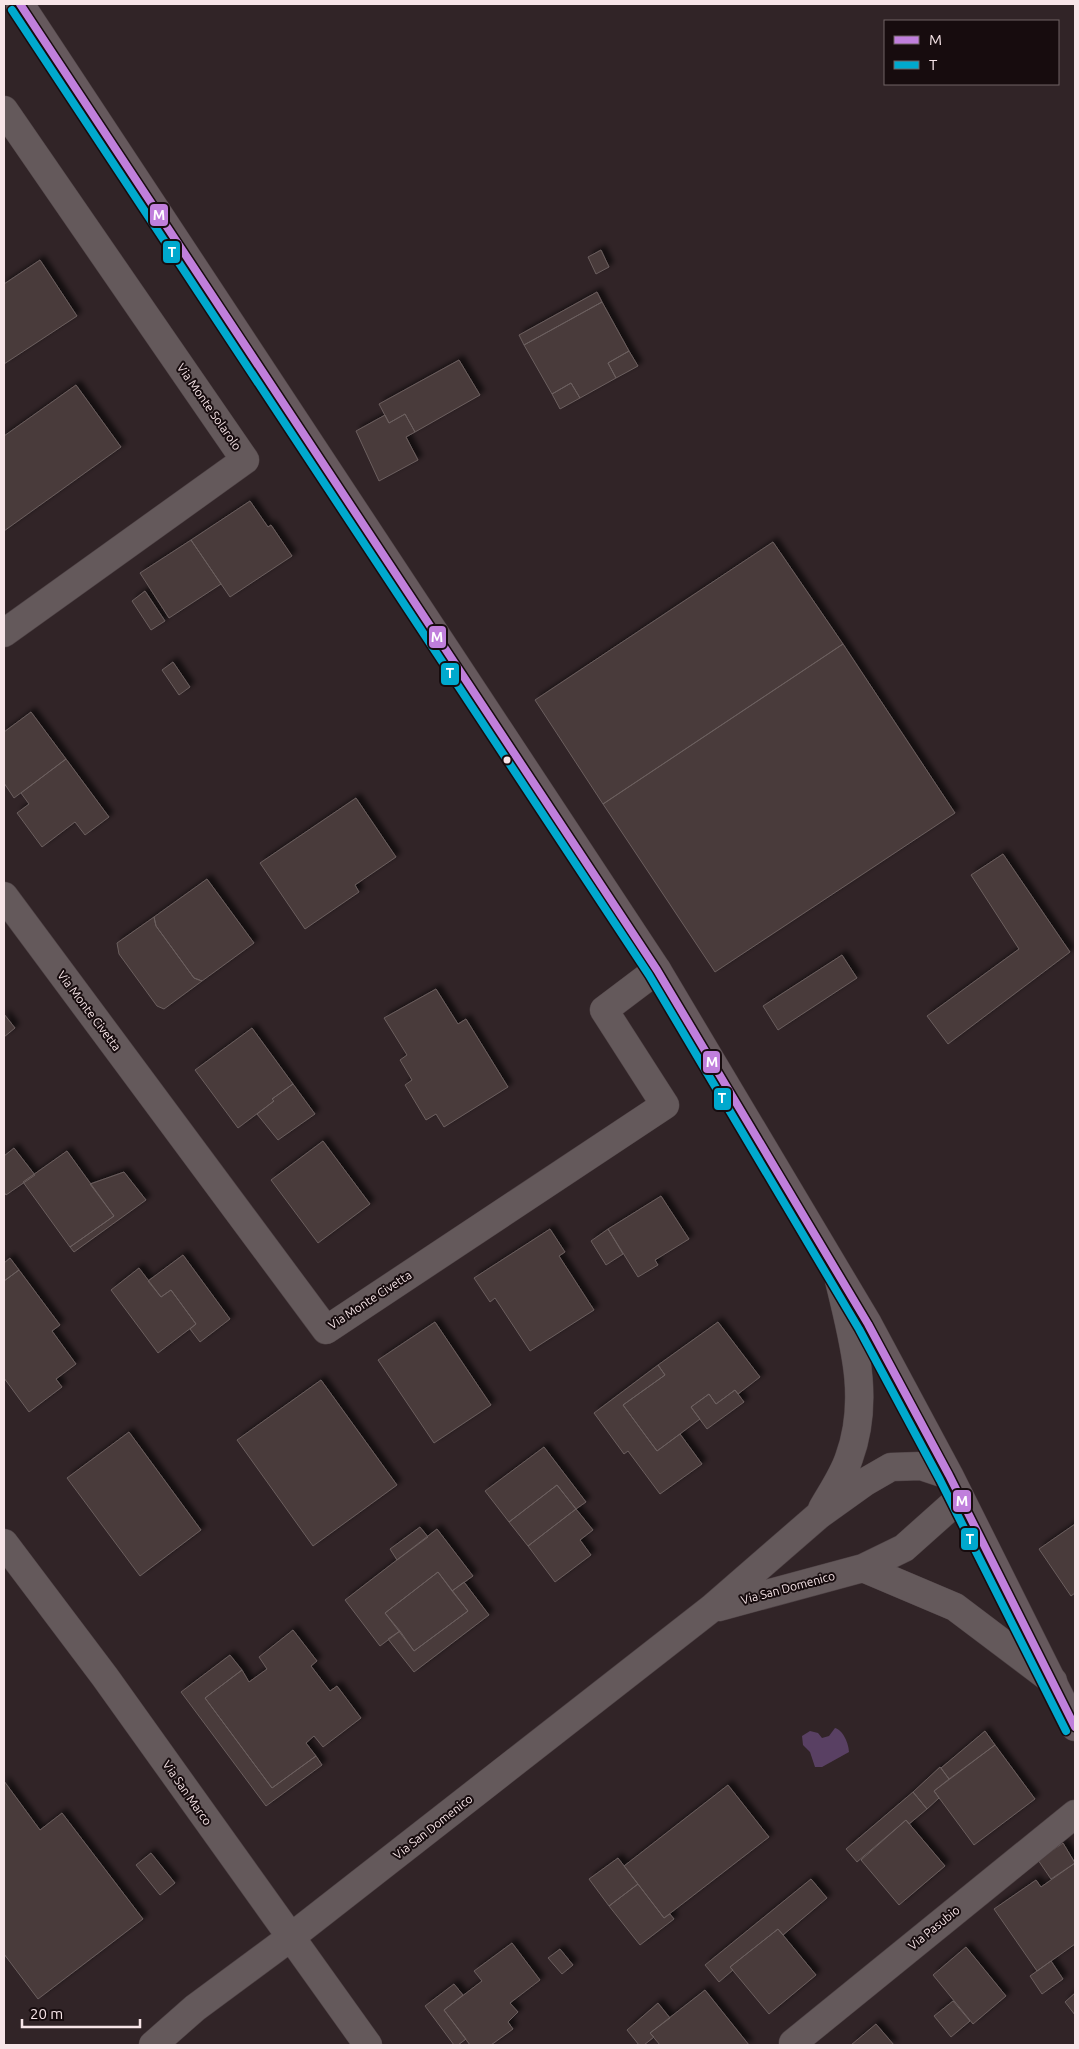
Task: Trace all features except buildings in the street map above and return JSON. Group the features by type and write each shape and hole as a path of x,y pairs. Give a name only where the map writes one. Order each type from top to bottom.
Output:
{"main road":[{"path":"20,4 657,970 868,1324 954,1487 1075,1727"}],"street":[{"name":"Via Monte Solarolo","path":"4,110 245,460 4,633"},
{"name":"Via Monte Civetta","path":"4,896 326,1330 665,1105 604,1010 657,970"},
{"name":"Via San Domenico","path":"819,1516 849,1460 859,1425 861,1388 837,1274"},
{"name":"Via San Domenico","path":"153,2045 195,2008 292,1937 712,1608 819,1516 865,1482 891,1466 921,1466 954,1487 904,1548 863,1568 712,1608"},
{"name":"Via San Marco","path":"4,1543 105,1677 368,2045"},
{"path":"863,1568 955,1607 1052,1681"},
{"name":"Via Pasubio","path":"793,2043 1075,1814"}],"shaded area":[{"path":"835,1728 841,1731 848,1745 849,1752 822,1767 815,1767 810,1752 803,1745 802,1736 810,1731 818,1733 822,1738 829,1736"}],"transit line":[{"name":"M","path":"20,4 657,970 868,1324 949,1475 1075,1727"},
{"name":"T","path":"12,10 649,975 859,1329 940,1480 1066,1731"}]}
